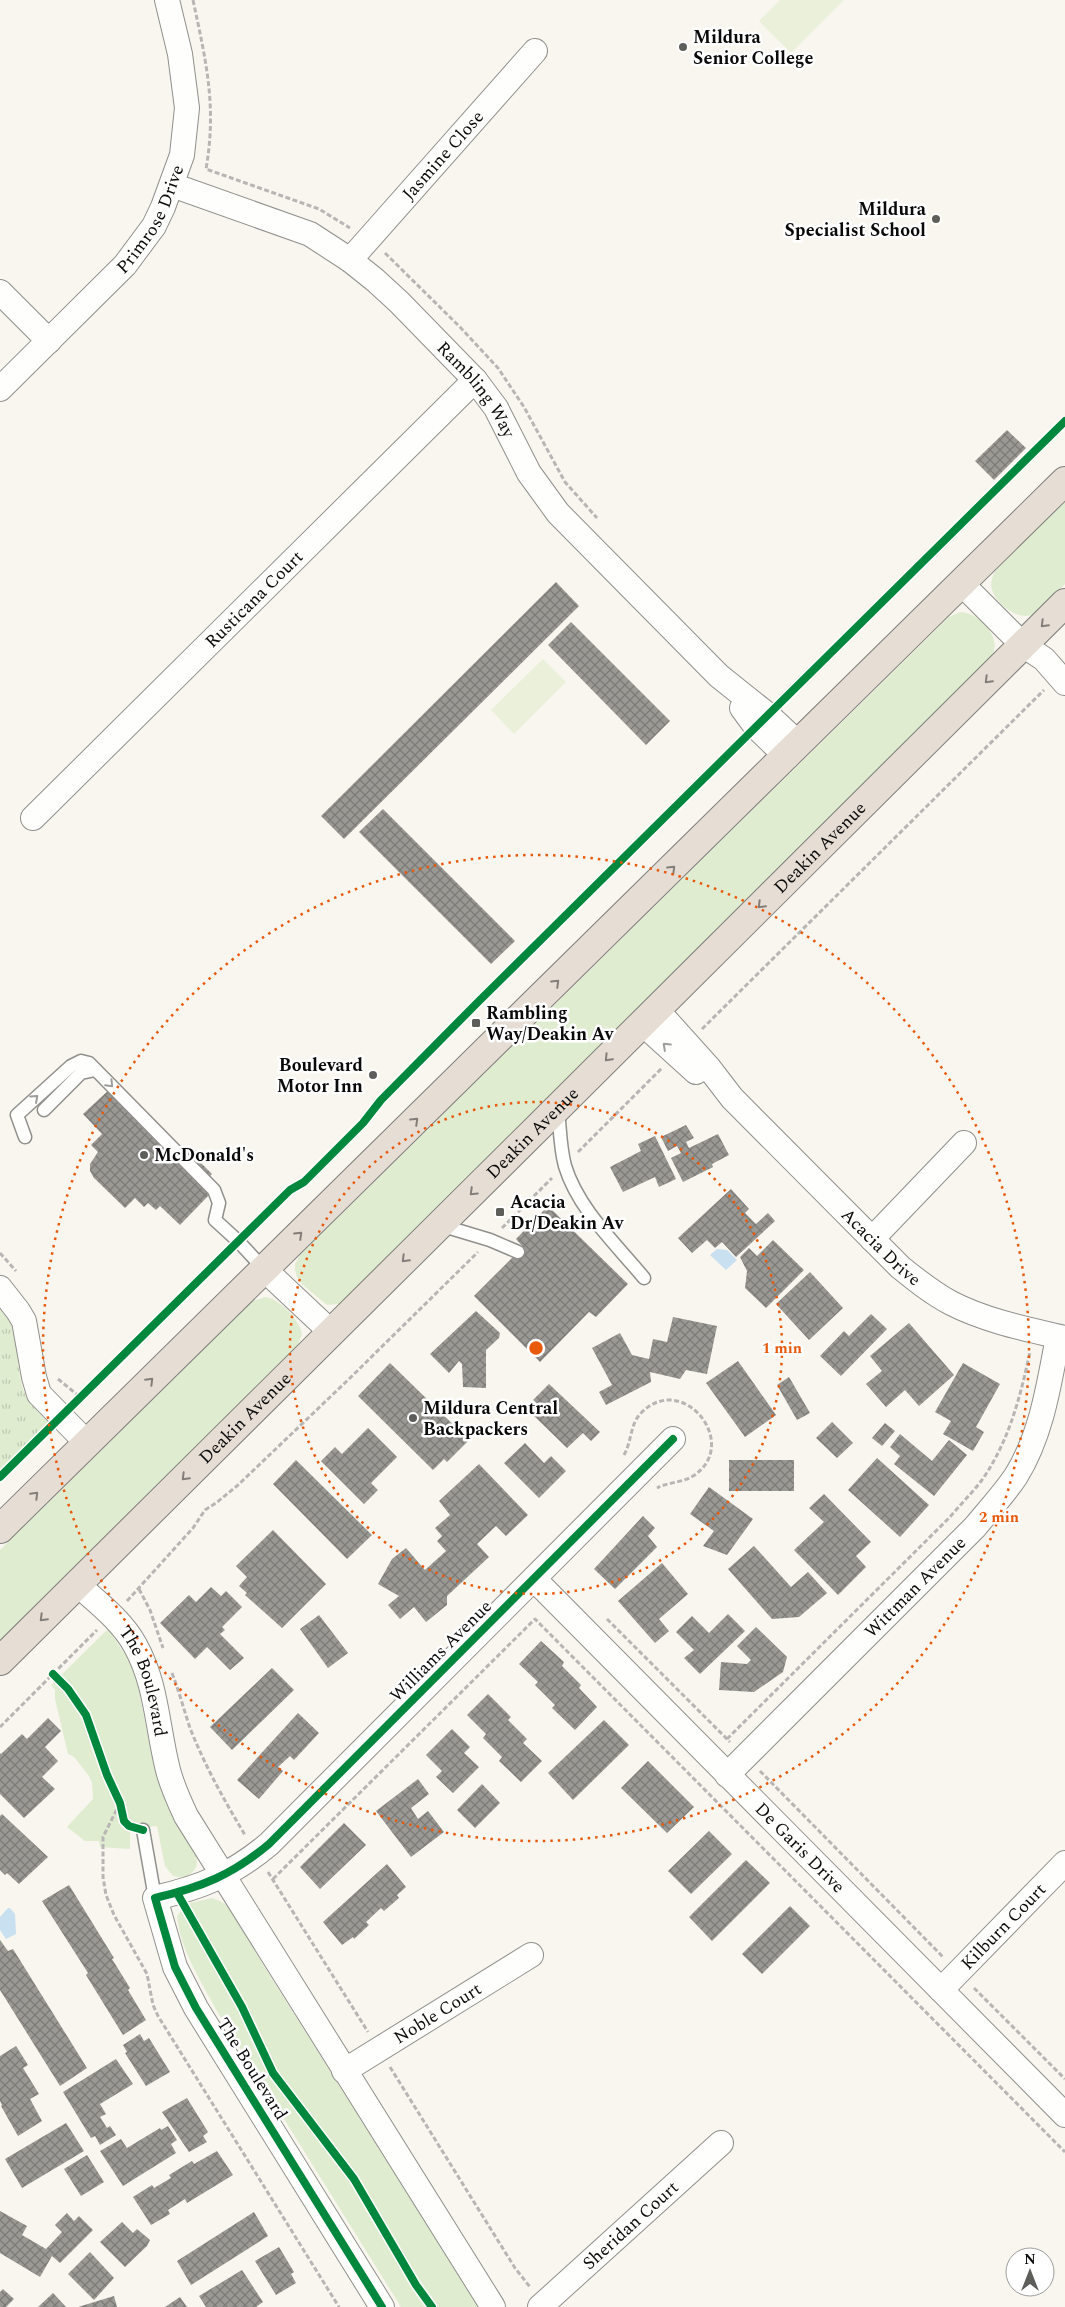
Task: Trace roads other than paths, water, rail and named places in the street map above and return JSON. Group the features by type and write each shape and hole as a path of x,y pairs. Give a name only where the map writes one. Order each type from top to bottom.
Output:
{"highway":[{"path":"0,1529 793,751 1065,481"},
{"name":"Deakin Avenue","path":"0,1661 558,1109 649,1016 1065,603"}],"street":[{"name":"Primrose Drive","path":"0,389 126,265 154,226 172,185 182,155 187,108 180,54 167,0"},
{"name":"Jasmine Close","path":"350,260 534,51"},
{"name":"Rambling Way","path":"172,185 310,234 350,260 399,302 475,380 496,408 529,473 558,513 718,676 756,727 793,751"},
{"path":"0,292 48,341"},
{"name":"Rusticana Court","path":"33,818 475,380"},
{"path":"962,584 1023,645 1044,659 1060,687"},
{"name":"Acacia Drive","path":"649,1016 872,1239 913,1277 951,1303 1006,1324 1062,1338"},
{"path":"872,1239 964,1143"},
{"path":"264,1269 331,1332"},
{"path":"0,1288 24,1321 39,1394 87,1443"},
{"name":"Wittman Avenue","path":"727,1775 975,1527 998,1500 1016,1475 1040,1423 1062,1338"},
{"name":"Williams Avenue","path":"223,1877 256,1855 283,1830 672,1439"},
{"name":"De Garis Drive","path":"534,1579 1065,2115"},
{"name":"The Boulevard","path":"77,1584 111,1616 135,1644 144,1664 158,1710 163,1745 173,1788 186,1816 493,2307"},
{"name":"Kilburn Court","path":"940,1990 1065,1863"},
{"path":"155,1898 200,1886 223,1877"},
{"name":"The Boulevard","path":"155,1898 164,1935 175,1967 196,2008 382,2307"},
{"name":"Noble Court","path":"344,2071 531,1955"},
{"name":"Sheridan Court","path":"542,2306 720,2144"}],"lane":[{"path":"25,1137 17,1115 71,1066 81,1061 89,1063 214,1190 219,1203 215,1220 264,1269"},
{"path":"44,1110 82,1073 95,1070"},
{"path":"558,1109 565,1165 580,1198 644,1278"},
{"path":"440,1224 490,1240 518,1252"},
{"path":"142,1830 155,1898"}],"water":[{"path":"717,1249 727,1250 737,1260 726,1270 710,1255"},
{"path":"8,1908 15,1914 16,1934 6,1939 0,1930 0,1917"}],"place":[{"name":"Mildura Senior College","path":"683,47"},
{"name":"Mildura Specialist School","path":"936,219"},
{"name":"Rambling Way/Deakin Av","path":"476,1023"},
{"name":"Boulevard Motor Inn","path":"373,1075"},
{"name":"McDonald's","path":"144,1155"},
{"name":"Acacia Dr/Deakin Av","path":"500,1212"},
{"name":"Mildura Central Backpackers","path":"413,1418"}]}
